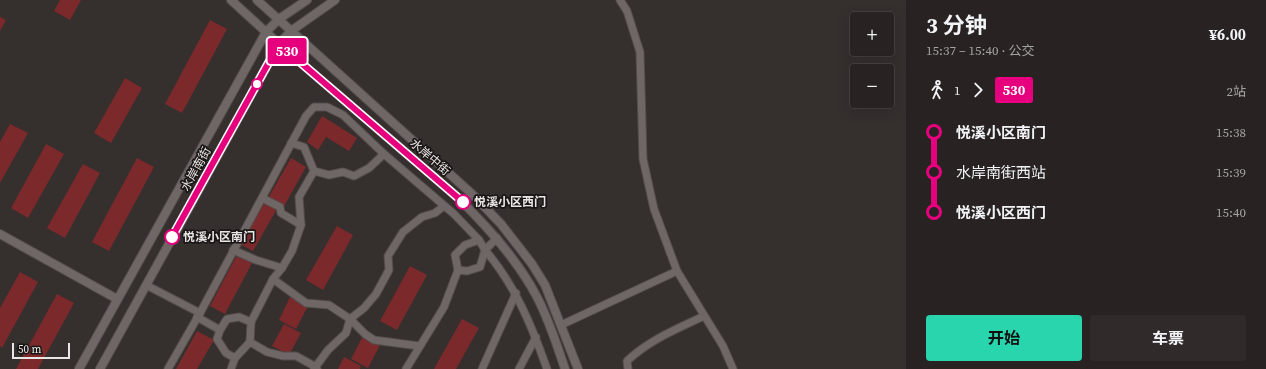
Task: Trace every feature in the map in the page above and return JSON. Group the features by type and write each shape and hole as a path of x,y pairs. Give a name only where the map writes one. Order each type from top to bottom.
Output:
{"street":[{"name":"水岸中街","path":"231,0 279,44 457,197 497,238 506,248 537,297 565,369"},
{"name":"水岸中街","path":"257,0 472,194 501,224 522,249 545,285 578,369"},
{"name":"水岸南街","path":"79,369 266,32 279,19 307,0"},
{"name":"水岸南街","path":"100,369 279,44 292,31 335,0"},
{"path":"620,0 627,11 640,52 643,158 654,209 677,271 723,346 733,369"},
{"path":"168,369 199,315 306,116 314,107 327,108 343,115 384,154 444,206 479,240 485,250 499,265 516,293 536,337 547,369"},
{"path":"291,143 304,147 314,170 329,175 343,172 354,176 369,168 384,154"},
{"path":"231,369 235,358 250,342 251,322 273,279 282,268 292,251 301,224 299,197 314,170"},
{"path":"262,198 280,207 282,213 301,224"},
{"path":"250,342 267,352 283,356 296,356 316,368 328,350 346,333 350,319 364,308 376,294 389,270 388,256 403,232 422,217 435,213 444,206"},
{"path":"0,234 117,299"},
{"path":"458,270 467,271 480,267 485,250 497,238"},
{"path":"406,369 444,307 458,270 455,255 465,245 479,240"},
{"path":"233,250 256,260 282,268"},
{"path":"561,325 677,271"},
{"path":"273,279 306,303 329,305 350,319 365,334 374,340 420,346"},
{"path":"146,285 199,315 220,330"},
{"path":"482,369 516,293"},
{"path":"628,369 627,361 639,350 654,340 704,316"},
{"path":"235,358 226,353 217,338 220,330 227,319 239,317 251,322"},
{"path":"519,369 536,337"}],"building":[{"path":"60,0 81,0 70,20 54,11"},
{"path":"0,17 6,20 0,31"},
{"path":"210,20 227,29 182,113 165,104"},
{"path":"125,78 142,88 111,143 94,133"},
{"path":"322,116 357,138 349,151 326,137 318,150 307,142"},
{"path":"10,124 28,133 0,183 0,142"},
{"path":"46,144 64,154 28,218 11,208"},
{"path":"137,158 154,167 109,251 92,242"},
{"path":"291,158 306,167 283,208 267,200"},
{"path":"83,164 100,173 65,238 47,228"},
{"path":"263,199 278,207 253,251 238,243"},
{"path":"337,226 353,235 323,290 306,280"},
{"path":"237,255 252,263 225,314 210,306"},
{"path":"410,266 427,275 397,330 380,321"},
{"path":"20,272 38,282 2,348 0,346 0,308"},
{"path":"57,294 74,303 38,369 16,369"},
{"path":"290,297 308,306 296,329 279,320"},
{"path":"462,319 479,328 456,369 434,369"},
{"path":"284,324 301,333 289,355 272,346"},
{"path":"197,331 214,340 197,369 176,369"},
{"path":"363,336 380,345 368,368 351,359"},
{"path":"344,357 361,366 360,369 338,369"}],"bus line":[{"name":"530","path":"172,237 279,44 463,202"}],"place":[{"name":"悦溪小区西门","path":"463,202"},
{"name":"悦溪小区南门","path":"172,237"}]}
